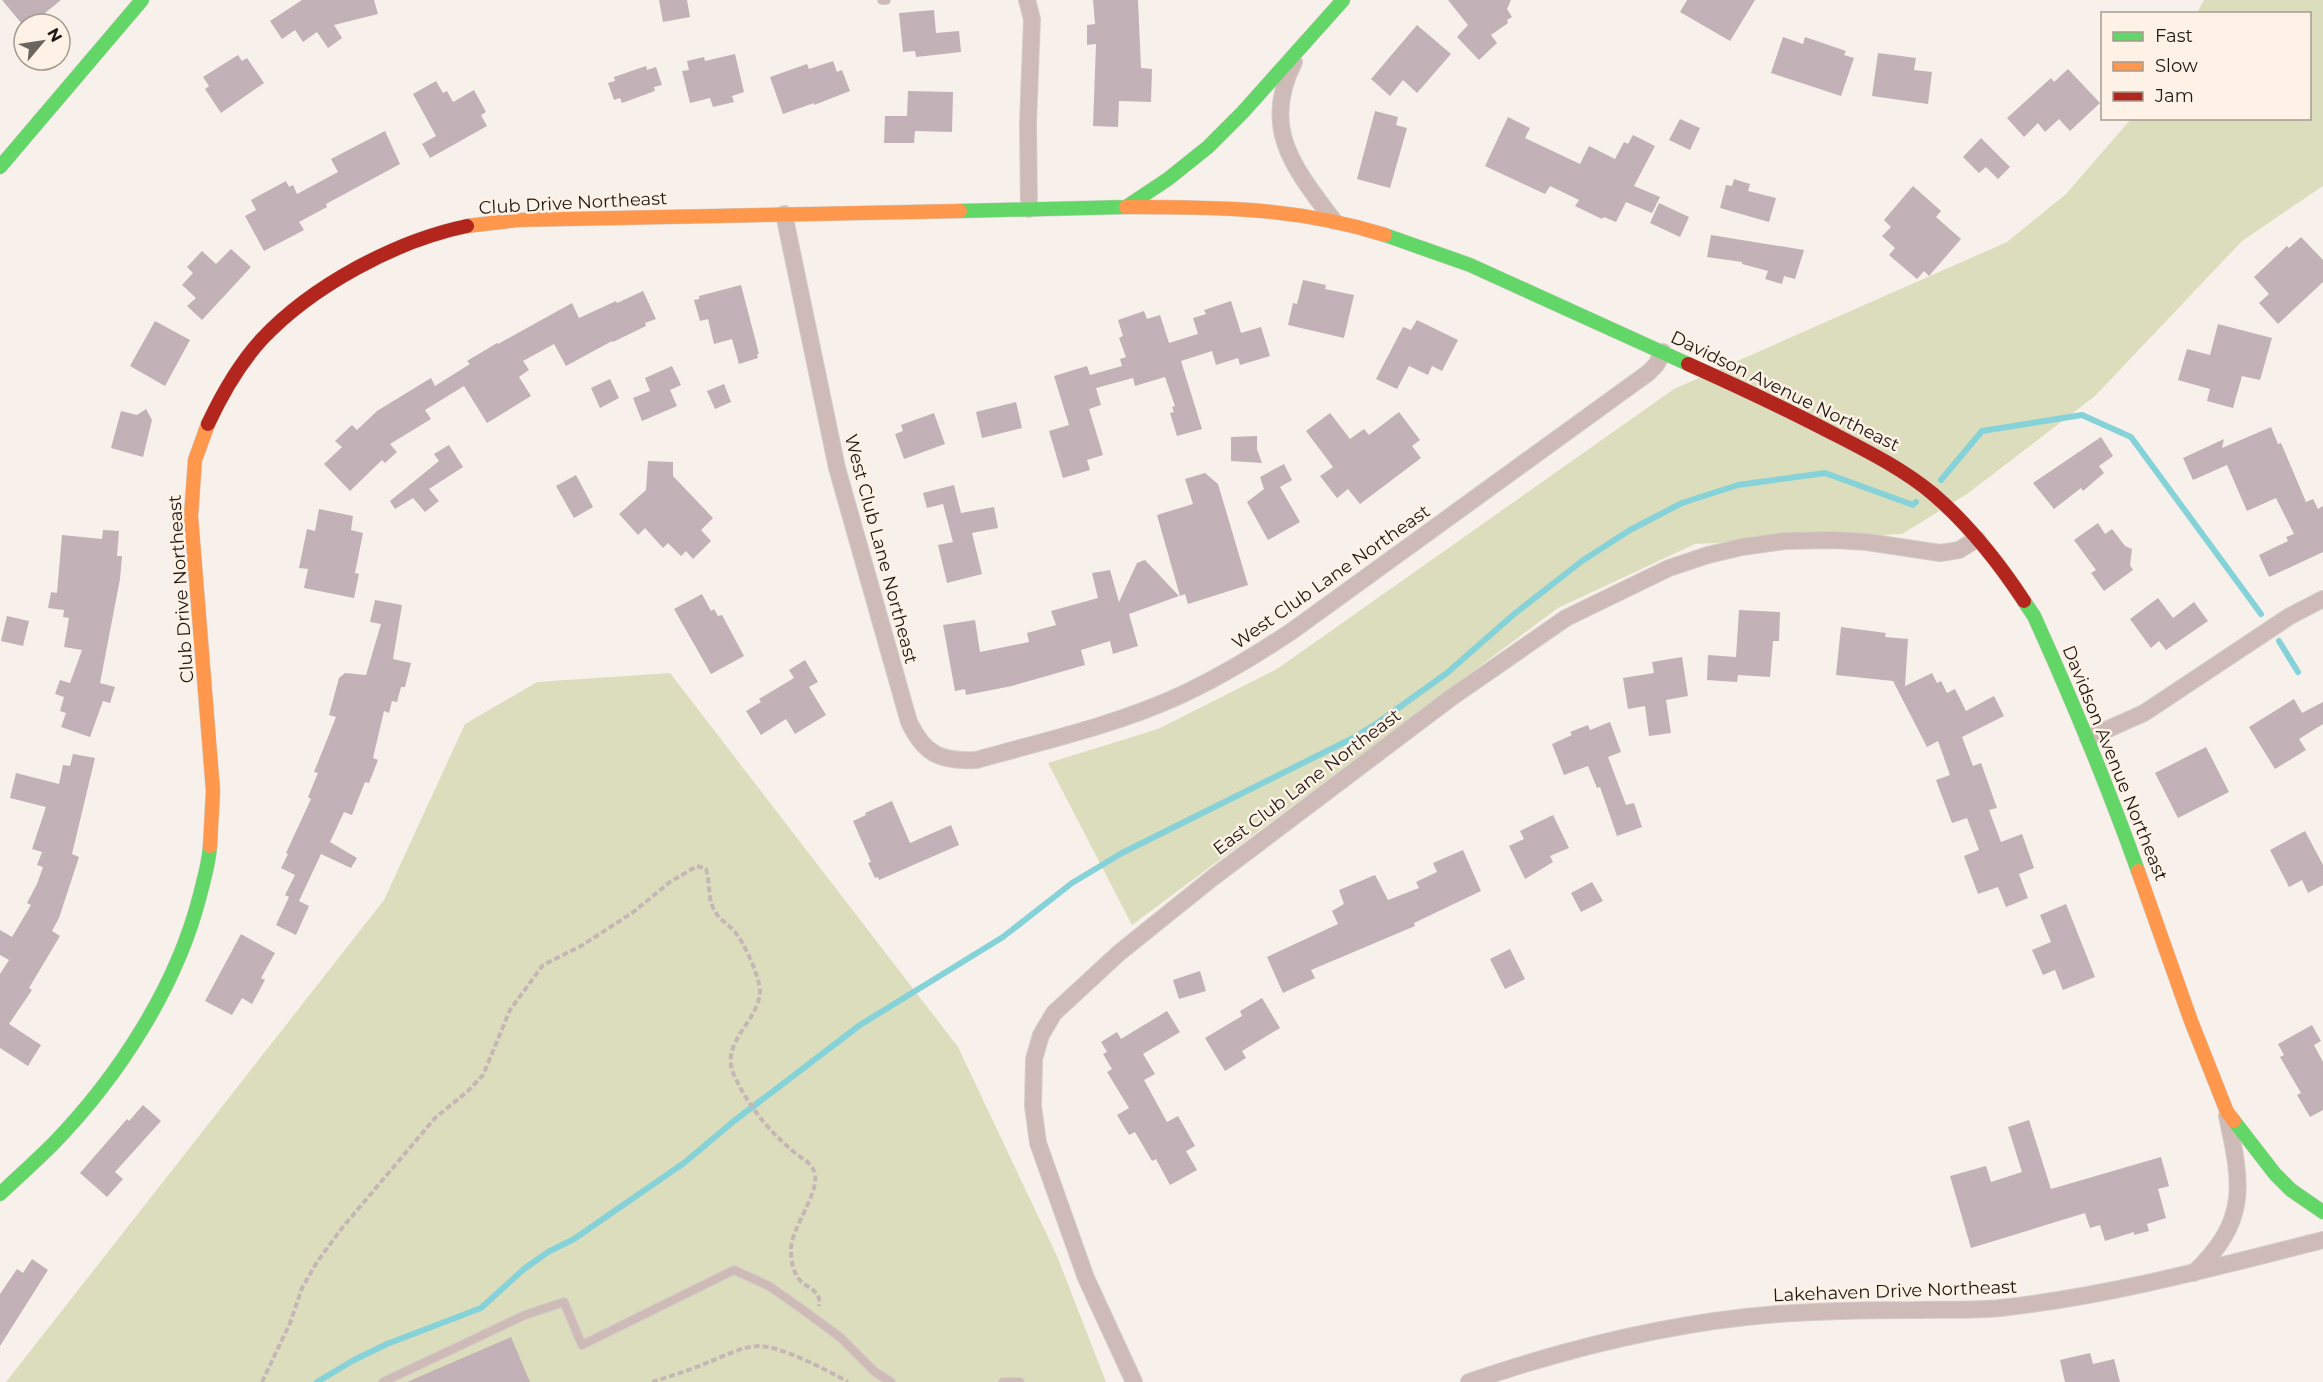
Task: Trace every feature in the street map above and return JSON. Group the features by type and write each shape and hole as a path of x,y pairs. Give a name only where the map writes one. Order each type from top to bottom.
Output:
{"street":[{"path":"0,167 142,0"},
{"path":"1027,0 1032,19 1028,123 1029,209"},
{"path":"1126,207 1172,177 1208,148 1343,0"},
{"path":"1307,40 1285,84 1281,110 1282,130 1287,150 1296,170 1334,221"},
{"name":"Club Drive Northeast","path":"0,1194 54,1143 111,1075 162,996 194,922 208,857 213,791 191,516 192,482 198,452 208,423 229,381 250,351 282,318 319,290 391,251 449,230 483,223 517,220 1126,207"},
{"name":"Davidson Avenue Northeast","path":"1126,207 1239,207 1286,212 1334,221 1419,246 1470,265 1775,404 1895,467 1934,495 1977,539 2009,578 2034,616 2110,792 2191,1021 2227,1112 2238,1167 2235,1212 2225,1236 2213,1254 2193,1273"},
{"name":"West Club Lane Northeast","path":"783,214 837,468 909,722 915,736 926,748 939,757 954,761 976,760 1119,720 1180,696 1239,666 1292,631 1648,373 1656,365 1663,352"},
{"name":"East Club Lane Northeast","path":"1134,1382 1086,1278 1038,1143 1033,1106 1034,1059 1041,1035 1054,1012 1119,953 1211,879 1452,697 1566,618 1669,568 1742,546 1784,541 1833,540 1868,542 1940,554 1959,550 1977,539"},
{"path":"2088,738 2144,713 2290,616 2323,599"},
{"name":"Davidson Avenue Northeast","path":"2227,1112 2274,1174 2291,1190 2323,1212"},
{"name":"Lakehaven Drive Northeast","path":"1469,1382 1602,1343 1690,1325 1776,1314 1828,1311 1997,1308 2106,1292 2323,1240"}],"lane":[{"path":"383,1382 525,1315 564,1302 582,1345 734,1270 769,1286 840,1337 874,1372 891,1382"},
{"path":"1003,1382 1020,1382"}],"path":[{"path":"262,1382 290,1323 302,1288 316,1262 435,1118 468,1091 483,1075 510,1010 543,965 582,946 624,919 669,882 697,866 706,869 710,882 711,904 720,919 736,933 752,963 760,990 755,1010 733,1046 730,1058 733,1072 748,1100 773,1134 813,1167 816,1179 791,1245 794,1271 801,1281 818,1293 820,1299 819,1306 811,1316"},
{"path":"652,1382 680,1374 746,1348 759,1346 771,1348 822,1368 848,1382"}],"green space":[{"path":"2204,0 2323,0 2323,186 2242,241 2095,396 1967,494 1902,534 1695,544 1558,608 1132,925 1048,763 1158,729 1277,669 1674,389 2007,242 2066,194 2130,120 2311,120 2311,12 2198,12"},
{"path":"670,673 958,1047 1057,1256 1106,1382 6,1382 384,900 465,724 537,682"}],"building":[{"path":"2,0 61,0 46,12 12,12"},
{"path":"302,0 374,0 378,14 334,25 342,38 328,48 317,32 303,42 295,30 282,39 270,21"},
{"path":"659,0 687,0 690,17 663,22"},
{"path":"1093,0 1138,0 1141,68 1152,69 1151,102 1119,101 1118,127 1093,126 1096,44 1087,45 1087,25 1095,24"},
{"path":"1448,0 1511,0 1507,9 1512,17 1507,20 1508,23 1491,35 1497,43 1479,60 1457,37 1468,25"},
{"path":"1687,0 1755,0 1730,41 1680,12"},
{"path":"934,10 936,33 959,31 961,52 916,57 915,51 903,52 899,13"},
{"path":"1417,25 1451,54 1417,93 1403,80 1390,96 1371,79"},
{"path":"1783,37 1803,44 1805,37 1846,51 1844,55 1854,58 1841,96 1771,73"},
{"path":"1878,53 1916,58 1914,70 1932,72 1928,104 1872,96"},
{"path":"735,54 744,92 732,96 734,102 713,107 710,98 690,103 682,71 689,70 687,61 704,57 705,61"},
{"path":"238,55 242,61 247,58 264,83 221,113 205,89 209,86 203,77"},
{"path":"833,61 837,72 842,70 850,91 783,114 770,77 807,64 809,69"},
{"path":"646,66 647,70 656,67 662,85 654,87 655,91 622,103 620,98 614,100 608,83 615,81 614,77"},
{"path":"2068,69 2100,103 2070,131 2059,119 2045,132 2038,123 2024,137 2007,118 2051,78 2054,82"},
{"path":"436,81 443,93 447,91 453,102 474,90 486,112 481,115 487,126 430,158 422,144 436,136 413,94"},
{"path":"908,91 953,92 952,132 915,131 914,143 884,143 885,116 907,116"},
{"path":"1375,111 1398,117 1396,125 1407,128 1390,188 1357,179"},
{"path":"1508,117 1530,128 1525,138 1580,164 1589,146 1615,159 1624,142 1628,144 1633,135 1655,146 1634,186 1660,197 1652,213 1626,202 1616,222 1604,217 1602,219 1575,206 1579,200 1550,186 1545,194 1485,166"},
{"path":"1680,119 1700,128 1690,150 1669,140"},
{"path":"385,131 400,164 326,204 327,207 299,222 304,230 264,251 245,216 256,210 251,200 286,181 289,187 293,185 297,194 338,172 331,159"},
{"path":"1981,138 2010,167 1998,179 1986,167 1979,173 1963,157"},
{"path":"1734,179 1750,184 1748,191 1776,198 1769,222 1720,208 1726,185 1732,186"},
{"path":"1913,186 1941,211 1936,217 1961,239 1929,276 1924,271 1917,279 1889,255 1895,248 1882,236 1891,227 1884,220"},
{"path":"1659,203 1689,217 1680,237 1650,223"},
{"path":"1711,235 1804,250 1795,279 1784,276 1782,284 1765,279 1768,271 1742,264 1742,262 1707,257"},
{"path":"2301,237 2323,260 2323,282 2278,324 2259,303 2269,294 2254,277 2287,246 2289,248"},
{"path":"231,249 251,267 202,320 187,306 196,298 182,285 193,273 187,267 202,251 216,264"},
{"path":"1303,280 1326,285 1325,289 1354,295 1344,338 1288,325 1293,303 1297,304"},
{"path":"741,285 759,354 757,354 758,358 739,364 732,339 714,344 708,319 700,321 694,300 699,299 699,296"},
{"path":"643,291 656,319 566,366 554,344 523,361 529,370 519,377 531,396 487,423 464,386 425,410 431,419 390,444 397,452 385,463 382,460 350,491 324,464 342,447 335,441 352,425 357,430 377,411 431,378 435,386 470,364 467,361 572,303 579,318"},
{"path":"1231,301 1241,333 1261,327 1270,356 1240,365 1238,358 1216,365 1212,351 1181,361 1202,429 1177,436 1170,413 1174,412 1172,407 1175,406 1165,377 1135,386 1133,378 1096,388 1101,405 1089,409 1103,455 1087,460 1090,470 1063,478 1049,431 1069,425 1054,376 1087,366 1090,375 1122,366 1120,359 1126,357 1119,338 1123,336 1118,320 1144,311 1147,319 1160,315 1169,343 1198,334 1193,318 1206,314 1204,310"},
{"path":"1417,320 1458,340 1442,371 1432,366 1428,375 1409,366 1397,389 1376,379 1403,327 1411,330"},
{"path":"155,321 190,340 165,386 130,366"},
{"path":"2218,324 2272,338 2260,380 2242,376 2233,408 2207,401 2210,389 2178,380 2187,349 2210,355"},
{"path":"672,366 681,385 670,390 677,406 642,421 633,398 650,391 645,378"},
{"path":"610,379 619,398 600,408 591,388"},
{"path":"724,384 731,402 715,409 707,391"},
{"path":"1016,402 1022,428 982,438 976,412"},
{"path":"146,409 152,420 143,457 111,448 121,411 137,415"},
{"path":"1399,412 1420,440 1412,446 1421,458 1360,504 1348,489 1337,498 1320,476 1333,467 1306,431 1330,413 1350,439 1364,429 1369,435"},
{"path":"934,413 945,444 904,459 895,434 903,431 901,425"},
{"path":"2271,427 2278,444 2281,443 2306,502 2313,499 2318,509 2323,506 2323,552 2269,577 2259,555 2288,541 2286,537 2294,534 2276,498 2247,511 2227,465 2193,480 2183,458 2224,439 2222,448"},
{"path":"1257,436 1257,449 1262,463 1231,461 1231,437"},
{"path":"2101,437 2113,456 2099,466 2104,473 2083,491 2081,488 2054,509 2033,483"},
{"path":"449,445 463,467 429,489 439,501 425,512 413,498 395,509 390,501 439,461 434,454"},
{"path":"648,461 673,462 673,476 713,518 701,530 711,541 693,559 686,551 681,556 668,543 663,548 645,528 638,535 619,514 646,490"},
{"path":"1284,464 1292,480 1280,487 1300,522 1268,540 1247,502 1264,489 1260,477"},
{"path":"1205,473 1218,484 1248,585 1188,604 1185,594 1180,596 1157,515 1193,504 1185,479"},
{"path":"576,475 593,507 574,518 556,486"},
{"path":"954,485 961,513 994,507 998,528 972,533 982,574 947,583 938,545 953,542 943,504 927,508 923,493"},
{"path":"319,509 353,516 351,530 363,533 355,573 359,574 354,598 304,588 308,569 299,568 307,529 315,531"},
{"path":"2098,523 2105,534 2112,529 2125,546 2132,549 2130,565 2133,570 2104,591 2091,573 2096,570 2074,540"},
{"path":"103,530 119,531 117,556 122,556 120,579 100,683 115,687 110,703 103,701 90,737 61,727 66,713 60,711 64,697 55,694 60,680 70,683 82,650 64,647 69,618 63,617 64,610 48,608 51,592 57,593 62,535 102,539"},
{"path":"1145,560 1179,596 1129,614 1138,646 1113,654 1110,641 1081,650 1085,665 1012,686 966,695 965,689 955,691 943,625 975,620 980,652 1029,642 1027,633 1056,625 1051,611 1098,598 1092,573 1110,570 1119,602 1137,563"},
{"path":"702,594 711,611 714,609 718,616 722,615 744,656 711,674 674,609"},
{"path":"2158,598 2173,618 2194,602 2208,621 2166,650 2159,641 2151,648 2130,619"},
{"path":"375,600 402,605 393,659 411,663 405,687 401,687 397,702 392,701 389,713 384,711 373,758 378,760 369,783 365,782 352,815 344,812 330,842 357,858 351,868 321,854 299,901 309,906 296,935 276,925 289,897 285,895 295,875 281,868 311,799 308,797 318,773 314,772 336,717 329,715 339,678 345,673 366,675 381,624 370,622"},
{"path":"1739,610 1780,612 1779,641 1773,641 1770,677 1738,675 1737,682 1707,680 1708,655 1736,657"},
{"path":"7,616 29,621 23,646 1,641"},
{"path":"1841,627 1886,633 1885,637 1908,639 1905,686 1932,673 1937,683 1941,681 1947,693 1955,689 1966,711 1994,696 2004,716 1962,737 1973,766 1981,763 1997,808 1989,810 2001,842 2022,834 2034,868 2019,874 2028,898 2006,907 1998,887 1978,894 1964,856 1979,850 1967,818 1952,823 1936,780 1950,775 1938,741 1927,747 1893,681 1836,675"},
{"path":"1682,657 1688,696 1666,700 1671,733 1649,736 1645,706 1628,709 1623,678 1654,673 1652,662"},
{"path":"805,660 818,682 809,687 826,715 795,734 786,719 761,735 746,711 761,702 759,699 794,678 789,670"},
{"path":"2294,699 2302,713 2323,702 2323,724 2299,739 2306,750 2275,769 2249,727"},
{"path":"1610,722 1621,752 1608,757 1626,805 1634,803 1642,827 1617,836 1600,787 1597,788 1588,766 1564,775 1552,744 1572,735 1570,732 1588,725 1590,730"},
{"path":"2206,747 2229,792 2178,818 2155,773"},
{"path":"73,754 95,758 72,854 79,857 59,918 52,931 60,936 29,988 32,990 9,1024 41,1045 28,1066 0,1048 0,974 9,960 0,955 0,930 12,937 31,905 27,903 43,867 37,865 42,852 32,849 46,807 10,798 16,773 59,784 63,765 70,766"},
{"path":"892,801 910,843 951,825 959,845 879,880 878,877 875,878 868,863 871,862 853,821"},
{"path":"1553,815 1569,848 1550,856 1553,862 1525,879 1509,846 1524,839 1520,831"},
{"path":"2305,831 2323,865 2323,885 2308,893 2302,880 2289,887 2270,850"},
{"path":"1463,850 1481,891 1414,923 1415,926 1311,970 1315,978 1283,993 1267,957 1338,924 1332,911 1344,904 1339,890 1375,875 1388,900 1419,888 1416,882 1437,872 1433,863"},
{"path":"1592,882 1603,901 1581,912 1571,893"},
{"path":"2066,904 2095,977 2063,990 2055,970 2043,975 2032,950 2051,942 2040,915"},
{"path":"241,934 275,953 261,978 265,980 252,1004 242,998 232,1015 205,1001"},
{"path":"1510,949 1525,979 1505,989 1490,959"},
{"path":"1200,971 1206,991 1179,999 1173,980"},
{"path":"1262,998 1280,1028 1242,1051 1246,1058 1225,1071 1205,1038 1242,1016 1240,1011"},
{"path":"1167,1011 1180,1032 1143,1054 1155,1074 1144,1080 1167,1122 1178,1116 1195,1146 1186,1151 1197,1170 1170,1185 1156,1159 1152,1161 1135,1132 1129,1135 1117,1115 1129,1108 1107,1072 1112,1069 1103,1054 1107,1052 1101,1042 1117,1032 1121,1039"},
{"path":"2312,1025 2321,1041 2314,1045 2323,1062 2323,1110 2310,1117 2297,1095 2301,1093 2280,1057 2284,1055 2278,1044"},
{"path":"143,1105 161,1121 115,1172 123,1179 107,1197 80,1173 127,1119 129,1121"},
{"path":"2029,1120 2051,1189 2161,1157 2169,1186 2158,1189 2166,1218 2147,1224 2149,1231 2134,1235 2134,1232 2105,1241 2100,1225 2090,1228 2085,1213 1971,1248 1950,1176 1986,1166 1991,1182 2022,1172 2008,1127"},
{"path":"32,1259 48,1270 0,1346 0,1294 17,1269 23,1273"},
{"path":"511,1337 530,1382 407,1382"},
{"path":"2090,1353 2093,1364 2114,1359 2120,1382 2065,1382 2060,1360"}],"waterway":[{"path":"1941,480 1982,431 2082,415 2131,437 2261,614"},
{"path":"317,1382 387,1344 481,1308 524,1269 548,1252 574,1239 684,1163 734,1121 860,1025 1003,937 1072,883 1122,853 1351,739 1376,724 1447,673 1513,615 1582,561 1630,530 1682,503 1738,485 1825,473 1913,505 1916,502"},
{"path":"2279,641 2298,672"}],"traffic: fast":[{"path":"0,167 142,0"},
{"path":"960,211 1126,207 1168,179 1208,147 1243,112 1343,0"},
{"path":"1385,235 1470,265 1688,364"},
{"path":"2024,601 2034,616 2075,711 2138,871"},
{"path":"0,1194 77,1118 101,1089 143,1028 177,963 190,929 205,877 210,846"},
{"path":"2234,1121 2275,1174 2291,1190 2323,1212"}],"traffic: slow":[{"path":"1126,207 1257,210 1320,219 1385,235"},
{"path":"467,226 517,220 960,211"},
{"path":"208,424 195,460 191,516 213,791 210,846"},
{"path":"2138,871 2191,1021 2227,1112 2234,1121"}],"traffic: jam":[{"path":"208,424 246,359 262,339 305,301 356,268 384,254 440,233 467,226"},
{"path":"1688,364 1814,424 1909,476 1933,494 1971,531 2024,601"}]}
